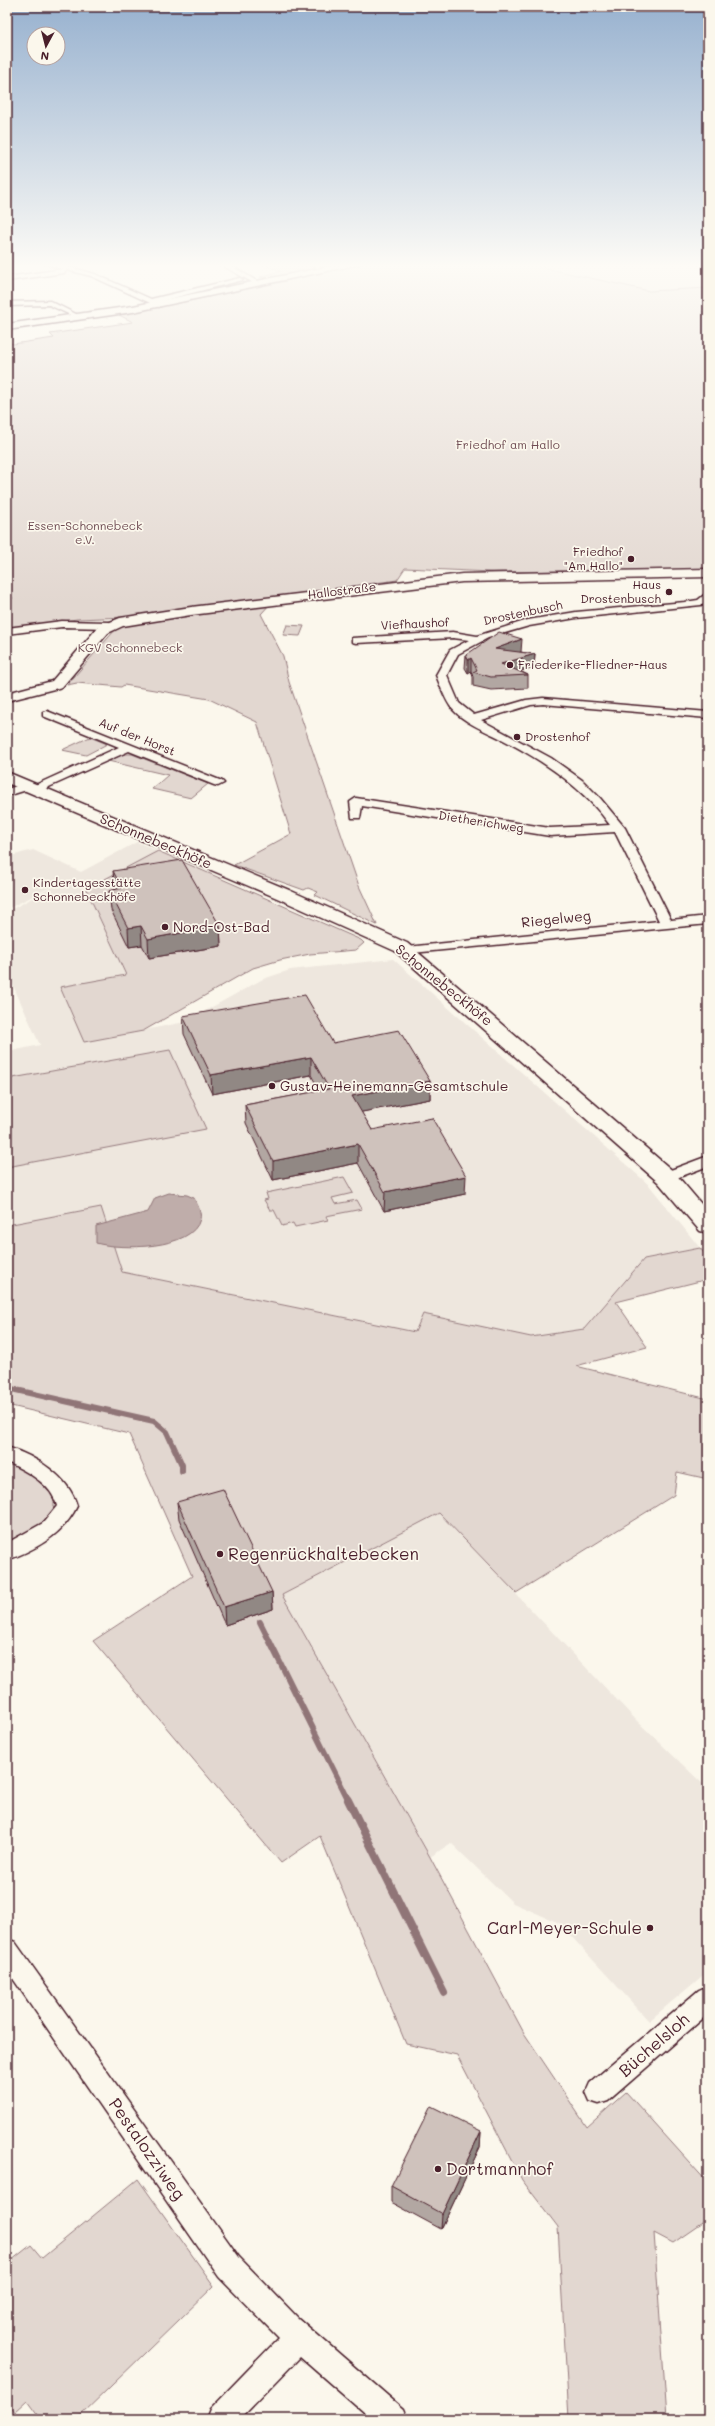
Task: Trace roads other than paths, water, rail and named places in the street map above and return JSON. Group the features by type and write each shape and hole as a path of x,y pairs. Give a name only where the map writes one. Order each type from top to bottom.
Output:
{"street":[{"name":"Hallostraße","path":"109,625 133,619 242,604 462,578 706,575"},
{"name":"Drostenbusch","path":"666,923 619,828 597,801 572,779 539,756 473,719 454,704 446,693 442,679 442,666 451,655 474,638 512,626 546,620 693,604 705,600 708,595"},
{"path":"7,631 62,624 109,625"},
{"path":"7,697 56,684 109,625"},
{"name":"Viefhaushof","path":"356,640 453,635 474,638"},
{"path":"473,719 514,707 543,701 708,715"},
{"path":"514,707 528,710 708,725"},
{"name":"Auf der Horst","path":"47,714 218,783"},
{"path":"7,793 32,788 128,747"},
{"name":"Schonnebeckhöfe","path":"7,777 377,935 407,951 666,1177 708,1226"},
{"name":"Dietherichweg","path":"356,815 356,802 550,832 619,828"},
{"name":"Riegelweg","path":"407,951 666,923 708,920"},
{"path":"666,1177 708,1161"},
{"path":"7,1454 44,1475 59,1489 67,1506 63,1516 56,1524 7,1552"},
{"name":"Pestalozziweg","path":"7,1950 229,2267 261,2304 298,2339"},
{"name":"Büchelsloh","path":"599,2092 708,1998"},
{"path":"220,2419 298,2339 393,2419"}],"waterway":[{"path":"7,1388 154,1421 167,1432 182,1465 182,1471"},
{"path":"260,1622 349,1801"},
{"path":"348,1800 444,1993"}],"place":[{"name":"Friedhof \"Am Hallo\"","path":"631,559"},
{"name":"Haus Drostenbusch","path":"669,592"},
{"name":"Friederike-Fliedner-Haus","path":"510,665"},
{"name":"Drostenhof","path":"517,737"},
{"name":"Kindertagesstätte Schonnebeckhöfe","path":"25,890"},
{"name":"Nord-Ost-Bad","path":"165,927"},
{"name":"Gustav-Heinemann-Gesamtschule","path":"272,1086"},
{"name":"Regenrückhaltebecken","path":"220,1554"},
{"name":"Carl-Meyer-Schule","path":"650,1928"},
{"name":"Dortmannhof","path":"438,2169"}],"park label":[{"name":"Friedhof am Hallo","path":"508,445"},
{"name":"Essen-Schonnebeck e.V.","path":"85,533"},
{"name":"KGV Schonnebeck","path":"130,648"}]}
